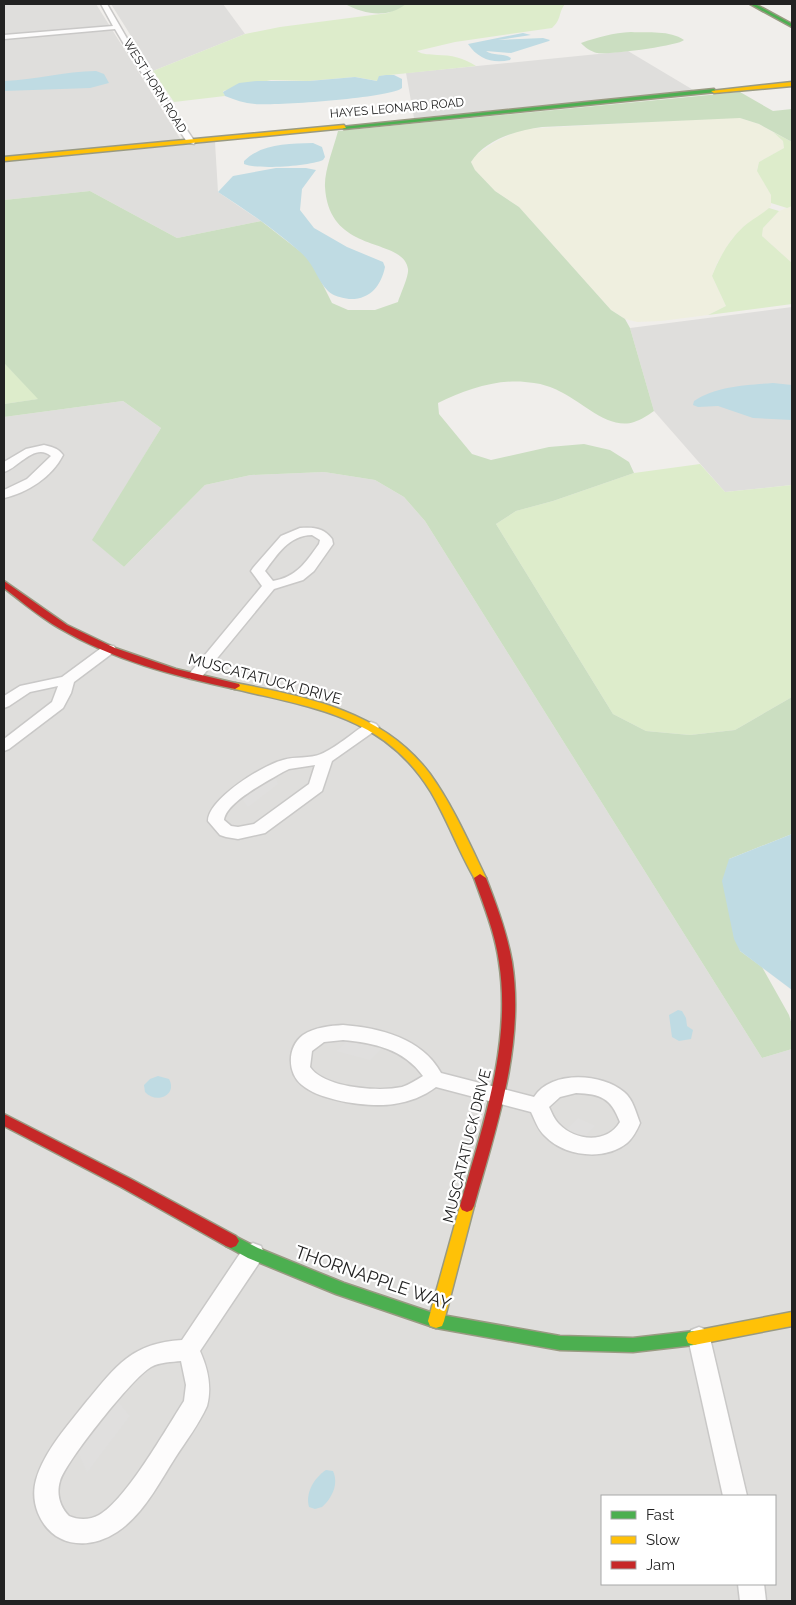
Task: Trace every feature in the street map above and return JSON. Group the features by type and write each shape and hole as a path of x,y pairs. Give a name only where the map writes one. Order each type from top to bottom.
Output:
{"main road":[{"path":"752,4 792,26"},
{"path":"773,4 792,14"},
{"name":"HAYES LEONARD ROAD","path":"4,160 792,84"},
{"name":"MUSCATATUCK DRIVE","path":"4,584 64,626 81,636 109,648 195,676 307,703 350,717 371,727 403,750 429,778 472,863 494,915 502,938 510,992 510,1023 498,1094 436,1321"},
{"name":"THORNAPPLE WAY","path":"4,1120 126,1183 253,1253 341,1289 436,1321 560,1342 632,1345 699,1338 792,1318"}],"street":[{"name":"WEST HORN ROAD","path":"104,4 137,61 191,142"},
{"path":"4,37 118,27"},
{"path":"4,468 26,452 49,450 57,456 54,461 28,484 20,489 4,494"},
{"path":"195,676 270,586 294,581 301,577 326,544 326,539 323,535 305,531 285,538 258,571 264,581 270,586"},
{"path":"4,703 25,689 67,680 109,648"},
{"path":"4,746 58,705 64,693 67,680"},
{"path":"325,760 316,787 259,829 238,833 226,831 216,821 216,814 231,797 277,768 292,763 325,760 371,727"},
{"path":"434,1079 427,1065 404,1047 350,1033 325,1034 311,1040 301,1050 299,1066 307,1079 333,1091 380,1098 396,1097 414,1092 434,1079 539,1106"},
{"path":"188,1350 253,1253"},
{"path":"699,1338 736,1495"},
{"path":"188,1350 193,1359 198,1387 198,1397 195,1406 137,1494 112,1521 95,1530 80,1531 64,1528 53,1519 46,1502 48,1478 62,1455 105,1398 136,1363 148,1356 188,1350"},
{"path":"751,1585 753,1601"}],"shaded area":[{"path":"4,4 96,4 181,140 4,157"},
{"path":"111,4 223,4 245,34 153,71"},
{"path":"628,51 695,91 414,118 406,73"},
{"path":"215,142 218,192 261,221 177,238 90,191 4,200 4,162"},
{"path":"792,307 792,485 725,492 654,411 630,328"},
{"path":"123,401 161,428 93,540 124,567 205,485 251,475 324,472 375,480 404,497 425,521 762,1058 792,1049 792,1601 4,1601 4,417"},
{"path":"273,771 278,784 248,807 238,793"},
{"path":"354,1034 388,1042 370,1060 336,1051"},
{"path":"578,1118 596,1126 577,1143 559,1136"},
{"path":"110,1391 130,1416 87,1473 77,1450"}],"green space":[{"path":"345,4 406,4 391,12 376,13 360,10"},
{"path":"406,4 565,4 557,22 552,28 455,42 417,51 424,54 457,58 476,66 380,76 378,81 355,77 308,81 271,80 223,91 225,96 174,102 153,71 245,34 280,27 388,13"},
{"path":"618,33 666,33 684,40 656,47 603,53 593,52 581,43"},
{"path":"740,92 773,111 792,109 792,142 759,124 740,118 542,127 502,137 484,148 471,162 475,170 495,191 519,207 611,310 625,319 630,328 654,411 642,419 624,424 605,419 553,388 522,382 497,383 472,389 438,403 439,414 472,454 491,460 549,447 584,444 610,450 629,462 634,473 553,501 516,511 496,524 613,714 646,731 690,735 735,730 792,697 792,834 729,859 740,951 762,967 789,1015 792,1025 792,1049 762,1058 425,521 404,497 375,480 324,472 251,475 205,485 124,567 92,540 161,428 123,401 4,417 4,404 38,399 4,363 4,200 90,191 177,238 261,221 310,259 332,303 348,310 375,310 398,302 406,281 408,269 403,259 393,252 352,235 339,224 330,209 325,181 338,131"},
{"path":"740,118 759,124 773,132 783,141 784,148 759,162 757,170 771,195 771,206 744,226 731,240 717,263 712,276 726,306 708,315 637,322 625,319 611,310 519,207 495,191 475,170 471,162 476,155 497,141 522,129"},
{"path":"773,132 792,142 792,206 787,208 771,203 771,195 757,171 759,162 784,148 783,141"},
{"path":"792,206 792,263 762,236 763,228 779,211"},
{"path":"769,208 779,211 763,228 762,236 792,263 792,304 708,315 726,306 712,276 721,256 743,227"},
{"path":"4,363 39,399 4,404"},
{"path":"700,464 725,492 792,485 792,697 735,730 690,735 646,731 613,714 496,524 516,511 553,501 634,473"}],"water":[{"path":"523,33 531,35 498,40 543,38 550,40 511,53 486,51 511,58 504,61 492,61 481,57 468,44"},
{"path":"96,71 104,74 109,83 90,88 4,91 4,81"},
{"path":"394,75 402,79 402,88 393,92 356,98 266,104 251,104 240,101 225,96 223,92 239,83 257,81 309,81 355,77 377,81 379,76"},
{"path":"313,143 322,147 325,157 323,160 283,167 260,167 244,164 244,161 251,155 267,148 285,144"},
{"path":"276,168 316,170 302,189 300,210 314,228 347,247 383,262 385,267 381,280 369,294 356,299 349,299 330,293 309,261 299,251 260,220 218,192 233,176"},
{"path":"773,383 792,385 792,420 753,418 718,406 698,407 693,405 694,401 703,396 722,389"},
{"path":"792,834 792,990 740,951 734,939 722,881 729,859"},
{"path":"678,1010 682,1011 686,1018 687,1026 693,1030 691,1039 679,1041 672,1037 669,1015"},
{"path":"158,1076 169,1079 171,1085 168,1094 159,1098 149,1096 145,1092 144,1085 150,1079"},
{"path":"326,1470 333,1471 335,1476 334,1490 322,1507 315,1509 309,1507 309,1491 318,1477"}],"traffic: fast":[{"path":"752,4 792,26"},
{"path":"344,127 714,91"},
{"path":"231,1241 253,1253 341,1289 436,1321 560,1343 633,1345 694,1338"}],"traffic: slow":[{"path":"714,91 792,84"},
{"path":"4,159 344,127"},
{"path":"235,686 309,702 333,710 379,732 399,747 417,765 436,791 452,819 480,878"},
{"path":"436,1321 467,1206"},
{"path":"694,1338 792,1319"}],"traffic: jam":[{"path":"4,584 37,610 73,632 112,651 173,671 235,686"},
{"path":"467,1206 500,1082 506,1042 508,1003 506,963 497,921 480,878"},
{"path":"4,1120 126,1183 231,1241"}]}
